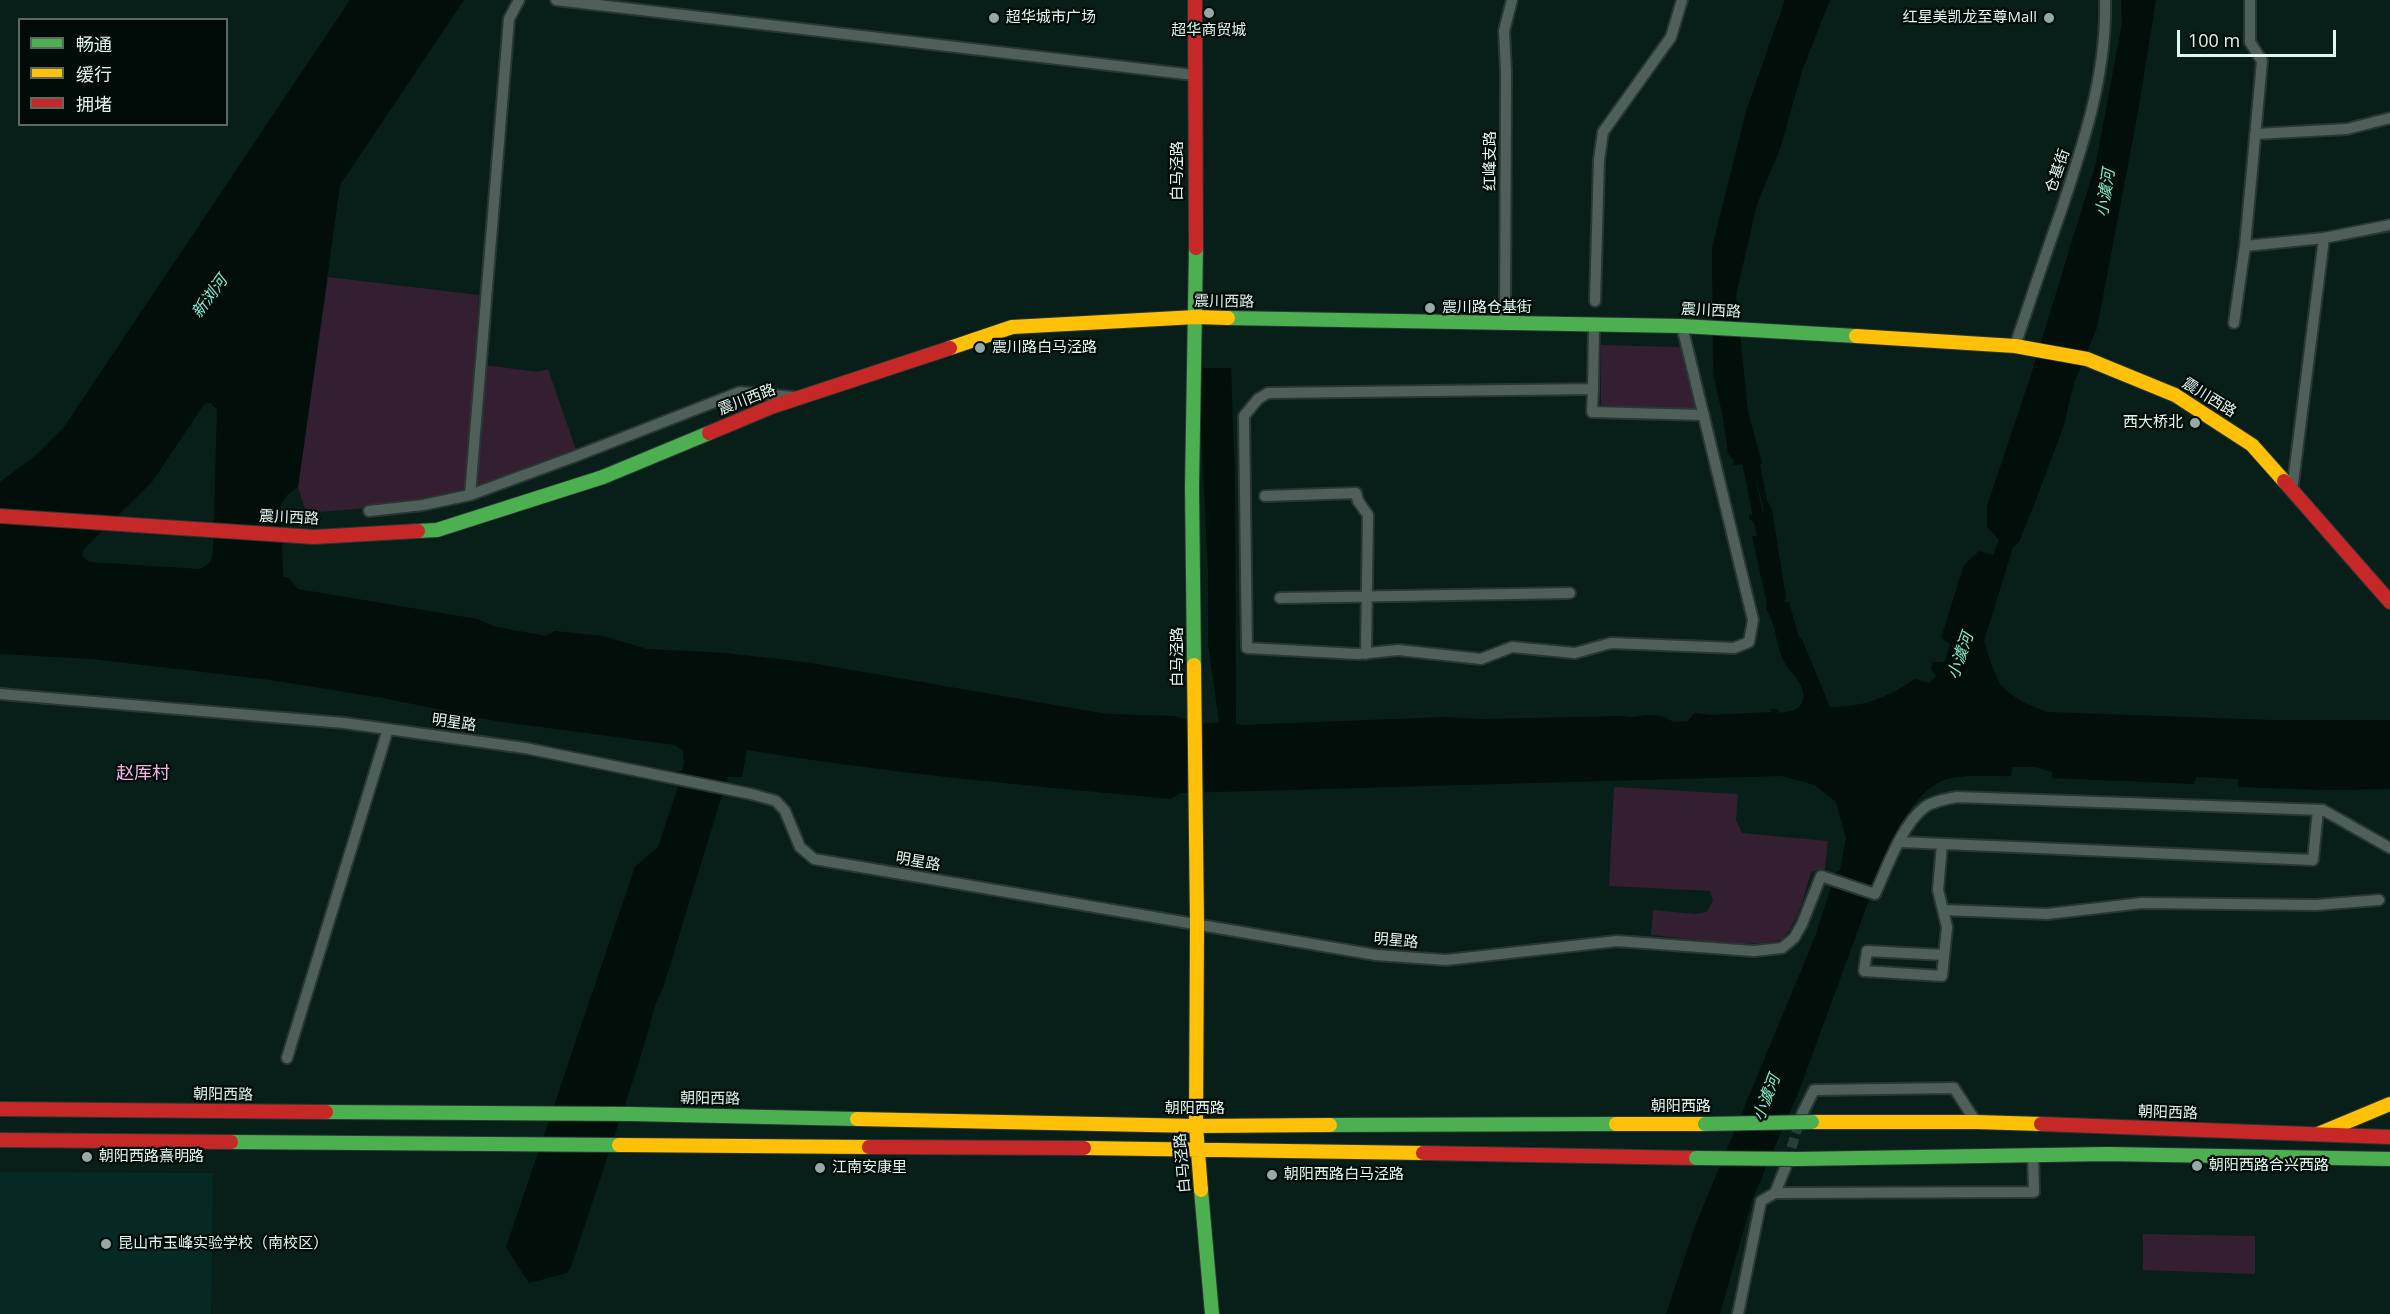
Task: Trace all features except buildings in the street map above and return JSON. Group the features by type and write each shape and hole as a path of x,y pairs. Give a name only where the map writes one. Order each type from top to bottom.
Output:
{"main road":[{"name":"白马泾路","path":"1195,0 1196,317 1192,487 1197,924 1196,1126 1212,1314"},
{"name":"震川西路","path":"0,516 314,537 437,530 603,477 771,407 1012,327 1196,317 1710,327 2015,346 2087,359 2175,394 2252,445 2390,602"},
{"path":"2317,1134 2390,1104"},
{"name":"朝阳西路","path":"0,1109 631,1114 1196,1126 1705,1124 1807,1118 2390,1137"},
{"path":"0,1140 1199,1149 1696,1158 1791,1162 2033,1154 2390,1159"}],"street":[{"path":"470,495 509,19 519,0"},
{"path":"556,0 1194,75"},
{"name":"红峰支路","path":"1505,323 1506,71 1504,31 1512,0"},
{"path":"1595,301 1599,160 1603,132 1671,37 1682,0"},
{"name":"仓基街","path":"2015,346 2082,149 2101,70 2106,31 2105,0"},
{"path":"2234,323 2245,246 2262,62 2250,42 2250,0"},
{"path":"2255,134 2347,129 2390,118"},
{"path":"2245,246 2324,238 2390,225"},
{"path":"2292,491 2324,238"},
{"path":"1594,324 1592,412 1704,415"},
{"path":"1593,389 1268,393 1258,399 1244,416 1247,648 1366,654 1398,650 1481,659 1512,648 1575,653 1611,643 1734,648 1749,642 1753,620 1682,326"},
{"path":"369,511 423,505 470,495 740,392 800,398"},
{"path":"1265,496 1356,493 1358,501 1368,515 1366,654"},
{"path":"1280,598 1570,593"},
{"name":"明星路","path":"0,694 344,723 525,748 776,801 785,811 801,847 814,859 1376,955 1446,960 1617,941 1754,951 1782,948 1794,938 1821,876 1875,894 1900,842"},
{"path":"287,1058 388,729"},
{"path":"2318,810 2313,860 1900,842 1911,820 1926,806 1957,797 2323,810 2390,848"},
{"path":"1942,844 1938,890 1947,927 1942,976 1864,971 1867,951 1944,955"},
{"path":"1943,910 2047,914 2142,903 2316,905 2379,900"},
{"path":"1807,1118 1814,1090 1954,1088 1976,1122"},
{"path":"1775,1193 2034,1192 2033,1154"},
{"path":"1738,1314 1761,1202 1775,1193 1791,1162"}],"shaded area":[{"path":"328,277 479,295 465,491 369,508 306,513 298,487"},
{"path":"1601,345 1681,347 1697,407 1685,410 1601,405"},
{"path":"485,365 538,372 548,369 576,450 476,488"},
{"path":"1614,787 1738,794 1736,820 1742,833 1828,841 1825,869 1811,872 1800,908 1787,934 1771,942 1756,943 1719,942 1651,935 1653,910 1695,914 1707,912 1713,900 1710,891 1609,886"},
{"name":"昆山市玉峰实验学校（南校区）","path":"0,1172 213,1173 211,1314 0,1314"},
{"path":"2143,1234 2255,1236 2255,1274 2143,1270"}],"water":[{"path":"350,0 464,0 340,185 298,487 287,495 281,505 283,577 289,578 298,589 477,619 497,627 546,636 555,631 603,636 647,649 726,653 811,663 1107,714 1174,716 1202,724 1219,722 1208,643 1208,571 1198,368 1231,368 1235,483 1236,724 1444,717 1484,719 1648,715 1660,716 1674,722 1688,721 1694,713 1712,715 1771,712 1771,709 1776,709 1780,713 1790,711 1802,704 1804,695 1798,680 1785,663 1766,609 1767,603 1752,537 1757,535 1754,522 1749,519 1749,515 1764,511 1752,463 1734,465 1733,459 1728,454 1714,378 1712,248 1746,111 1785,0 1830,0 1802,71 1781,146 1757,204 1736,295 1748,412 1762,463 1760,465 1767,500 1772,510 1786,598 1784,602 1789,602 1799,637 1802,639 1830,707 1865,703 1885,696 1915,679 1929,683 1936,676 1931,669 1933,662 1945,662 1950,644 1941,638 1964,565 1979,551 1993,555 1999,540 1987,527 1987,506 2030,378 2096,163 2122,23 2121,0 2156,0 2138,112 2097,328 2074,383 2063,428 2035,502 2019,542 2013,547 1984,641 2000,684 2010,694 2047,712 2272,720 2390,720 2390,789 2328,790 2238,787 2238,779 2196,777 2194,784 2052,778 2052,772 2036,767 2012,767 2011,776 1955,777 1938,783 1927,791 1906,815 1871,887 1835,873 1840,870 1846,838 1836,802 1815,785 1782,776 1180,793 1171,799 906,772 747,750 742,777 728,777 727,781 731,785 671,772 682,771 684,763 683,751 675,745 496,721 383,698 264,679 91,659 0,654 0,482 34,457 64,427","holes":["205,403 211,403 217,410 213,550 209,563 199,569 90,562 85,559 82,554 84,549 152,482"]},
{"path":"678,787 722,795 663,988 656,1003 639,1062 571,1267 567,1273 529,1283 506,1247 635,867 658,847"},
{"name":"小澞河","path":"1831,887 1869,900 1799,1091 1752,1200 1720,1314 1666,1314 1695,1226 1815,937"}],"waterway":[{"path":"1745,452 1760,525"}],"tunnel":[{"path":"1787,1162 1801,1117"}],"traffic: fast":[{"path":"1194,665 1192,487 1196,248"},
{"path":"1228,318 1682,326 1856,336"},
{"path":"418,531 437,530 603,477 709,433"},
{"path":"326,1112 631,1114 857,1119"},
{"path":"1705,1124 1812,1122"},
{"path":"1330,1125 1616,1124"},
{"path":"231,1142 619,1145"},
{"path":"1797,1159 2107,1154 2390,1159"},
{"path":"1696,1158 1797,1159"},
{"path":"1201,1190 1212,1314"}],"traffic: slow":[{"path":"950,348 1012,327 1196,317 1228,318"},
{"path":"1856,336 2015,346 2087,359 2175,395 2252,445 2284,481"},
{"path":"1194,665 1197,924 1196,1126 1201,1190"},
{"path":"2318,1134 2390,1104"},
{"path":"857,1119 1196,1126 1330,1125"},
{"path":"1812,1122 2041,1124"},
{"path":"1616,1124 1705,1124"},
{"path":"619,1145 869,1147"},
{"path":"1084,1148 1423,1153"}],"traffic: jam":[{"path":"1195,0 1196,248"},
{"path":"709,433 771,407 950,348"},
{"path":"2284,481 2390,602"},
{"path":"0,516 314,537 418,531"},
{"path":"0,1109 326,1112"},
{"path":"2041,1124 2390,1137"},
{"path":"0,1140 231,1142"},
{"path":"869,1147 1084,1148"},
{"path":"1423,1153 1696,1158"}],"place":[{"name":"超华商贸城","path":"1209,13"},
{"name":"超华城市广场","path":"994,18"},
{"name":"红星美凯龙至尊Mall","path":"2049,18"},
{"name":"震川路仓基街","path":"1430,308"},
{"name":"震川路白马泾路","path":"980,348"},
{"name":"西大桥北","path":"2195,423"},
{"name":"朝阳西路熹明路","path":"87,1157"},
{"name":"朝阳西路合兴西路","path":"2197,1166"},
{"name":"江南安康里","path":"820,1168"},
{"name":"朝阳西路白马泾路","path":"1272,1175"},
{"name":"昆山市玉峰实验学校（南校区）","path":"106,1244"}],"district":[{"name":"赵厍村","path":"143,774"}],"water label":[{"name":"新浏河","path":"210,297"}]}
